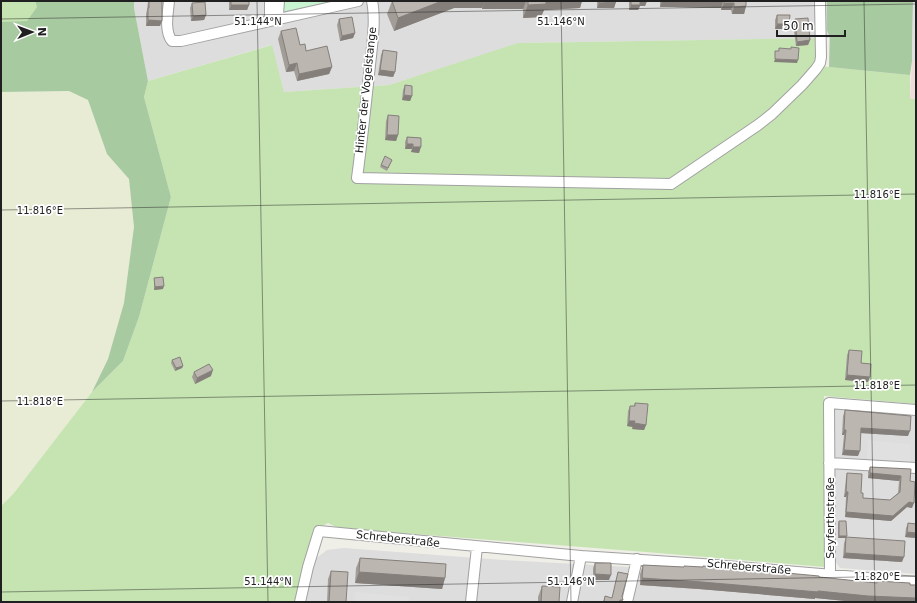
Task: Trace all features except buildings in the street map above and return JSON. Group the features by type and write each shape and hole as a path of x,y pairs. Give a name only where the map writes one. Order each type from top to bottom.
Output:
{"street":[{"path":"169,1 167,30 172,41 181,42 358,1"},
{"path":"265,1 267,21"},
{"path":"270,1 270,14 274,15 278,14 279,1"},
{"name":"Hinter der Vogelstange","path":"372,1 372,42 357,178 671,184 763,122 802,85 816,69 820,63 821,57 820,1"},
{"name":"Seyferthstraße","path":"830,574 829,403 916,410"},
{"name":"Seyferthstraße","path":"829,463 916,468"},
{"name":"Schreberstraße","path":"300,602 308,567 319,531 581,556 637,559 916,582"},
{"path":"471,602 477,547"},
{"path":"572,602 581,556"},
{"path":"627,602 637,559"}],"shaded area":[{"path":"134,1 913,1 910,75 829,67 829,38 519,43 389,85 284,92 271,45 148,81 134,8"},
{"path":"913,1 916,1 916,99 910,99 912,61"},
{"path":"913,1 916,1 916,61 912,61"},
{"path":"835,409 916,414 916,574 840,568 835,561"},
{"path":"868,440 911,444 910,464 867,460"},
{"path":"344,548 503,560 630,567 916,590 916,602 306,602 315,559 327,550"},
{"path":"354,592 409,597 409,602 355,602"}],"green space":[{"path":"1,1 35,1 37,7 27,22 1,22"},
{"path":"35,1 134,1 134,8 148,81 144,97 171,197 139,317 123,361 92,392 108,359 124,303 134,227 129,179 107,154 88,100 69,91 1,92 1,22 27,21 37,7"},
{"path":"272,1 338,1 320,6 272,13"},
{"path":"827,1 913,1 912,61 910,75 829,67 830,38 827,30"},
{"path":"819,38 819,66 910,75 910,99 916,99 916,404 824,396 825,567 338,528 328,523 313,531 297,602 1,602 1,506 14,493 92,392 123,361 139,317 171,197 144,97 148,81 272,45 284,92 389,85 518,43"},
{"path":"69,91 88,100 107,154 129,179 134,227 124,303 108,359 92,392 14,493 1,506 1,92"}]}
